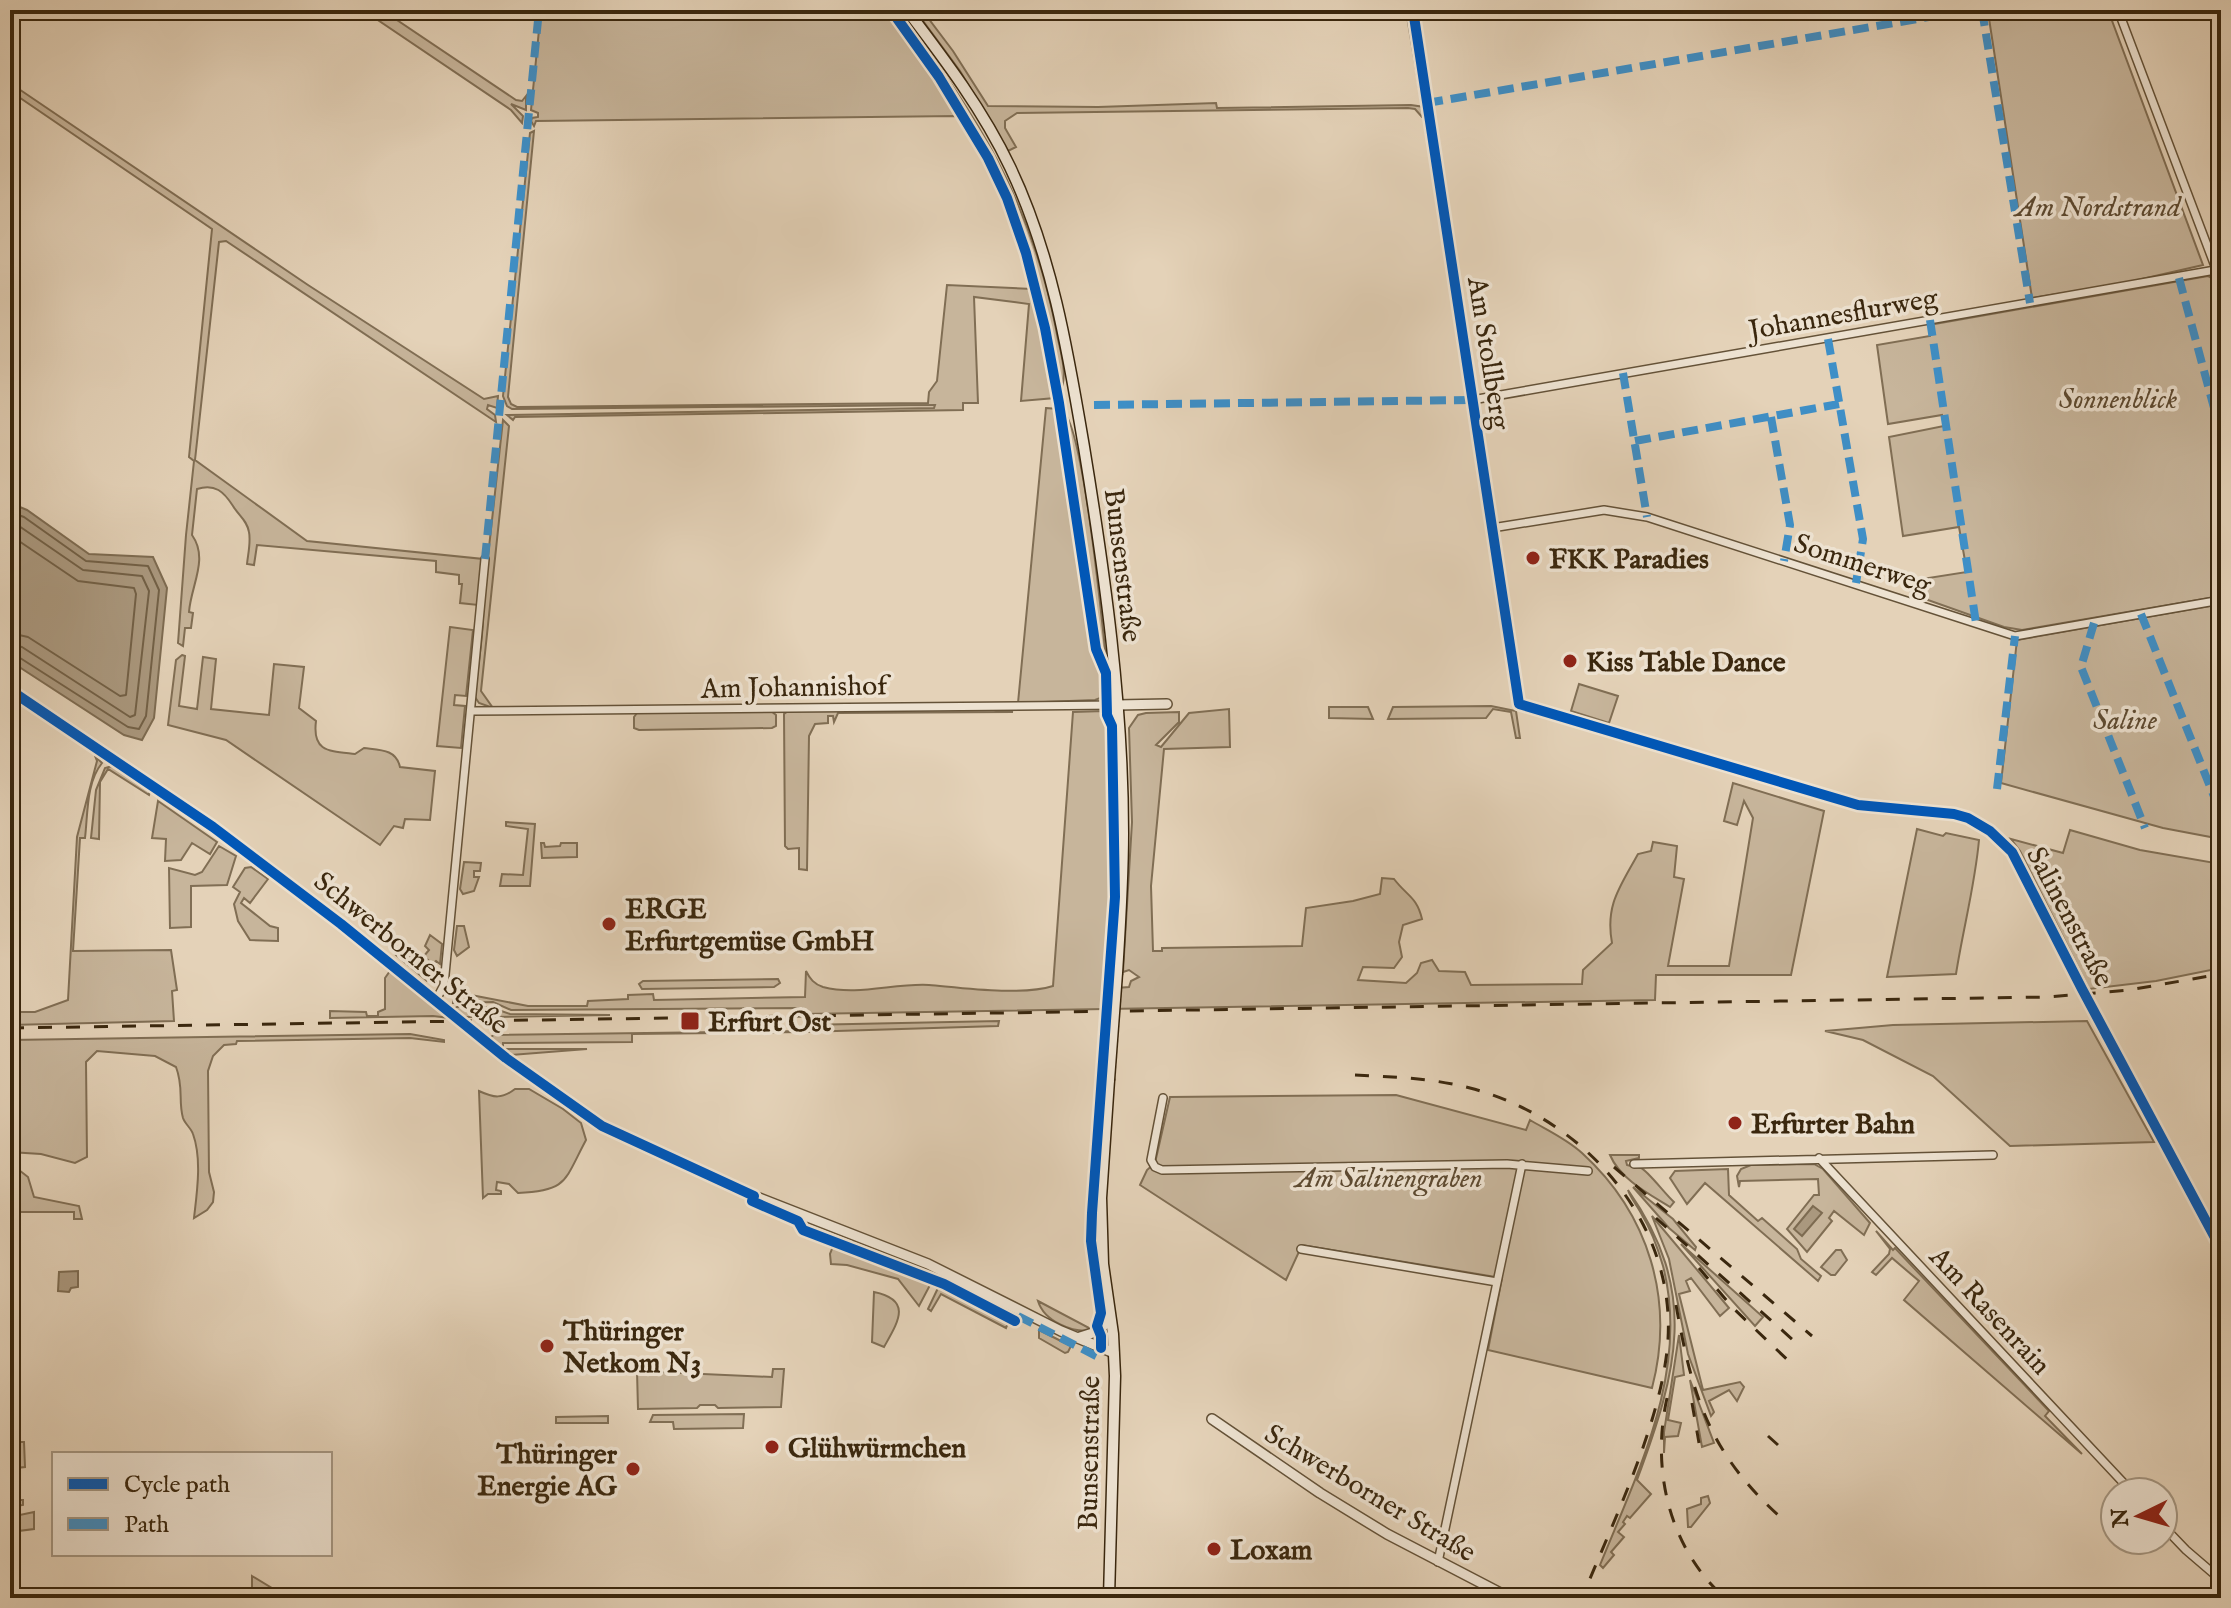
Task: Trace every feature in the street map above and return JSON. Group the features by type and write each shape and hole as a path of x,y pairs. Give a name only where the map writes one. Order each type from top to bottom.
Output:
{"main road":[{"name":"Bunsenstraße","path":"907,10 951,66 993,135 1021,192 1050,276 1063,330 1102,557 1117,705 1123,832 1117,973 1102,1182 1101,1240 1115,1387 1109,1598"}],"street":[{"name":"Am Stollberg","path":"1413,10 1519,704"},
{"path":"2118,10 2221,282"},
{"name":"Johannesflurweg","path":"1472,400 2219,270"},
{"name":"Sommerweg","path":"1492,528 1604,510 1647,517 2015,636 2221,600"},
{"path":"436,1000 444,985 485,559"},
{"name":"Schwerborner Straße","path":"10,690 213,827 506,1058 602,1126 754,1196 928,1264 1077,1338 1114,1353"},
{"path":"1117,705 1167,704"},
{"name":"Salinenstraße","path":"1519,704 1858,805 1954,814 1990,831 2012,852 2221,1249"},
{"name":"Am Johannishof","path":"472,711 1117,705"},
{"path":"1163,1098 1151,1160 1155,1167 1162,1170 1522,1164 1588,1171"},
{"path":"1634,1164 1993,1155"},
{"name":"Am Rasenrain","path":"1819,1158 2117,1476"},
{"path":"1438,1562 1522,1164"},
{"path":"1301,1249 1497,1282"},
{"path":"1077,1338 1099,1331 1110,1318"},
{"name":"Schwerborner Straße","path":"1212,1419 1320,1493 1438,1562 1510,1598"},
{"path":"2179,1543 2221,1580"}],"green space":[{"path":"363,10 382,10 516,100 522,101 526,96 526,110 511,104 523,116 522,123 511,110"},
{"path":"541,10 886,10 947,96 971,136 956,116 536,121 534,126 531,121 538,117 538,113 531,110"},
{"path":"892,10 898,10 952,85 976,122 1016,199 1032,240 1056,329 1064,370 1059,394 1030,265 997,173 961,108"},
{"path":"915,10 922,10 988,106 1098,107 1216,103 1217,108 1411,105 1424,107 1426,117 1408,108 1017,113 1005,121 1005,128 1016,147 1008,151 960,71"},
{"path":"1406,10 1409,10 1424,100 1421,100"},
{"name":"Am Nordstrand","path":"2108,10 2203,265 2120,284 2032,298 1988,12"},
{"path":"10,83 308,285 484,399 498,396 497,408 488,405 487,409 495,415 496,422 226,241 219,242 195,460 307,541 483,559 478,605 460,603 462,584 459,584 459,575 436,572 436,561 257,545 254,565 247,564 250,540 246,524 222,493 203,487 197,489 192,535 197,544 199,563 190,602 189,612 193,613 191,628 185,628 183,646 178,643 194,461 189,457 212,229 10,91"},
{"path":"534,131 508,397 511,404 517,407 928,403 929,392 937,381 947,285 1032,289 1022,252 1036,294 1055,398 1021,401 1029,304 974,297 978,403 963,403 963,410 515,417 513,420 507,415 934,408 935,405 512,409 507,406 503,396 530,133"},
{"name":"Sonnenblick","path":"2208,276 2216,280 2221,293 2221,596 2022,630 2004,627 1911,594 1909,581 1967,572 1959,527 1903,536 1889,437 1944,426 1942,415 1888,424 1877,345 1930,336 1929,325"},
{"path":"1046,408 1058,409 1077,518 1093,649 1105,680 1103,697 1095,700 1018,703"},
{"path":"1063,411 1071,426 1085,490 1107,669 1096,644"},
{"path":"503,420 509,426 481,691 493,708 479,703 475,697"},
{"name":"Saline","path":"2221,604 2221,839 2163,828 2001,783 2017,640"},
{"path":"450,627 473,630 466,696 455,695 454,705 465,706 461,748 437,746"},
{"path":"185,656 179,706 197,709 203,657 216,659 211,709 269,715 274,664 304,667 299,708 316,721 315,731 320,744 330,750 355,754 364,748 381,750 395,757 400,767 435,771 430,820 405,819 403,828 394,826 380,845 226,740 168,725 176,660"},
{"path":"1579,684 1618,696 1609,723 1571,711"},
{"path":"1491,706 1516,711 1520,738 1516,738 1511,712 1493,709 1486,718 1388,719 1393,707"},
{"path":"1329,707 1368,707 1373,719 1329,718"},
{"path":"984,709 1013,712 838,713 834,722 833,716 828,716 828,723 815,724 809,736 807,870 799,869 799,848 788,849 785,846 784,714 788,711"},
{"path":"1229,709 1230,747 1164,749 1151,886 1153,951 1162,951 1162,948 1302,946 1306,908 1380,894 1382,878 1394,879 1414,901 1422,919 1403,925 1399,942 1402,957 1394,968 1363,967 1358,980 1406,983 1417,973 1421,963 1432,960 1439,971 1465,972 1471,985 1582,984 1583,970 1612,943 1612,907 1620,887 1638,854 1651,851 1653,842 1677,846 1674,877 1684,879 1668,966 1729,966 1753,818 1744,801 1737,825 1724,821 1733,783 1824,811 1791,975 1656,975 1655,1000 803,1014 802,1008 511,1010 493,1002 453,1003 453,1000 465,1000 466,997 455,992 451,981 457,990 471,995 528,1006 587,1006 588,1001 653,994 654,1000 805,997 806,971 817,984 836,989 929,985 1009,991 1053,986 1073,712 1104,711 1111,759 1111,854 1103,989 1129,987 1131,981 1139,977 1129,970 1123,972 1132,822 1129,728 1138,715 1179,712 1179,722 1156,745 1161,747 1189,713"},
{"path":"771,711 776,715 776,726 772,728 634,728 637,713"},
{"path":"95,756 102,763 90,789 85,838 80,838 73,951 171,950 177,990 172,991 174,1021 10,1025 10,1012 35,1012 68,1000 77,837 97,761"},
{"path":"112,766 150,791 149,795 108,769 100,782 99,839 91,838 96,790 105,768"},
{"path":"158,801 217,842 210,854 192,843 181,860 165,861 166,839 152,838"},
{"path":"506,822 535,824 530,886 500,886 502,874 523,875 528,829 506,826"},
{"path":"1917,829 1979,840 1956,974 1887,977"},
{"path":"2070,830 2140,850 2221,864 2221,968 2156,981 2089,989 2020,851 2011,839 2063,853"},
{"path":"541,843 545,847 577,843 577,857 542,858"},
{"path":"219,846 236,856 227,885 191,886 191,927 170,928 169,868 195,875 202,872"},
{"path":"464,862 481,863 480,871 474,871 474,877 479,877 474,891 463,894 460,889"},
{"path":"251,867 268,879 250,903 244,898 241,903 270,926 278,928 278,941 250,940 238,921 234,904 240,892 233,887 245,868"},
{"path":"457,926 464,926 469,947 457,956 454,950"},
{"path":"430,935 442,944 440,964 436,961 432,964 424,956 429,950 425,946"},
{"path":"402,949 418,962 423,958 431,966 428,970 433,975 427,981 396,955"},
{"path":"390,971 450,1018 330,1018 330,1011 366,1012 367,1016 378,1016 378,1012 385,1009 385,978"},
{"path":"778,979 780,983 774,987 642,989 639,984 643,981"},
{"path":"486,1007 486,1017 462,1017 454,1009"},
{"path":"490,1007 510,1014 610,1015 490,1017"},
{"path":"999,1021 998,1026 804,1032 632,1034 632,1042 503,1043 503,1049 489,1038 494,1035 803,1031 804,1025"},
{"path":"2087,1021 2154,1142 2010,1146 1933,1076 1863,1040 1825,1031 1893,1025"},
{"path":"410,1034 444,1042 410,1038 237,1041 236,1044 224,1045 213,1056 208,1071 209,1172 213,1202 194,1218 198,1176 196,1144 183,1118 176,1067 155,1056 97,1051 86,1062 87,1157 75,1163 41,1154 10,1152 10,1040"},
{"path":"503,1049 587,1049 511,1055"},
{"path":"515,1089 529,1089 563,1109 581,1123 586,1140 568,1174 556,1186 518,1193 509,1184 497,1182 496,1190 501,1194 488,1194 483,1198 479,1091 498,1096"},
{"name":"Am Salinengraben","path":"1396,1095 1526,1130 1530,1120 1576,1148 1605,1177 1640,1231 1658,1291 1660,1323 1652,1388 1488,1350 1502,1278 1302,1245 1286,1280 1140,1185 1147,1170 1155,1163 1170,1097"},
{"path":"1610,1155 1639,1155 1639,1158 1626,1161 1627,1165 1644,1170 1674,1202 1670,1207 1636,1185"},
{"path":"10,1163 28,1177 34,1197 79,1206 82,1219 74,1219 74,1212 16,1212 15,1181 10,1175"},
{"path":"1814,1164 1823,1169 1870,1223 1864,1235 1834,1211 1829,1218 1832,1221 1807,1252 1787,1229 1814,1195 1819,1195 1818,1179 1740,1181 1739,1187 1737,1176 1741,1169 1751,1165"},
{"path":"1728,1169 1729,1195 1758,1221 1762,1218 1797,1249 1801,1259 1821,1276 1818,1281 1705,1183 1687,1204 1670,1178 1675,1171"},
{"path":"1633,1187 1673,1219 1696,1247 1695,1250 1669,1228"},
{"path":"1628,1190 1651,1227 1665,1263 1673,1298 1674,1333 1671,1368 1663,1403 1637,1480 1651,1494 1623,1522 1625,1524 1618,1532 1624,1537 1603,1568 1600,1565 1644,1457 1656,1419 1670,1343 1670,1305 1663,1266 1649,1227"},
{"path":"1652,1216 1729,1308 1720,1316 1691,1278 1686,1281 1690,1291 1679,1294 1703,1390 1740,1382 1744,1387 1737,1401 1729,1390 1709,1401 1714,1412 1711,1416 1688,1354 1669,1259"},
{"path":"1876,1231 2049,1411 2045,1416 2082,1454 1904,1300 1919,1281 1892,1258 1876,1275 1872,1272 1890,1249"},
{"path":"854,1240 927,1269 1006,1309 1005,1312 943,1282 852,1248"},
{"path":"834,1244 944,1287 1009,1320 1006,1328 941,1294 931,1311 928,1309 938,1288 930,1285 919,1306 898,1279 847,1265 831,1264 830,1254"},
{"path":"1681,1244 1763,1317 1755,1326"},
{"path":"1836,1250 1841,1250 1847,1260 1835,1275 1831,1275 1821,1267"},
{"path":"874,1292 894,1300 898,1306 897,1321 884,1347 872,1342"},
{"path":"1038,1301 1093,1330 1077,1330 1060,1324 1046,1315"},
{"path":"1039,1330 1071,1346 1068,1352 1039,1338"},
{"path":"1679,1335 1684,1375 1675,1377 1668,1420 1681,1423 1678,1436 1665,1437 1664,1453 1664,1432"},
{"path":"773,1369 784,1369 781,1407 718,1408 715,1405 700,1405 697,1408 638,1409 637,1371 772,1377"},
{"path":"1690,1380 1714,1443 1702,1447"},
{"path":"744,1414 743,1428 674,1429 673,1422 650,1422 653,1415"},
{"path":"608,1416 608,1423 556,1423 556,1417"},
{"path":"11,1442 24,1442 25,1467 16,1468 16,1500 23,1500 23,1505 10,1507 12,1499"},
{"path":"1708,1496 1710,1503 1688,1527 1687,1509 1701,1504 1701,1498"},
{"path":"34,1512 34,1529 10,1532 10,1517"},
{"path":"252,1576 272,1588 416,1592 422,1598 252,1598"}],"water":[{"path":"10,503 27,510 89,554 153,557 167,588 154,718 142,740 124,735 10,661"},
{"path":"1813,1206 1822,1213 1802,1236 1794,1229"},
{"path":"78,1271 78,1287 71,1288 69,1292 58,1291 59,1272"}],"railway":[{"path":"10,1028 2048,997 2129,990 2221,974"},
{"path":"1355,1075 1441,1082 1470,1088 1512,1103 1552,1124 1587,1152 1617,1184 1641,1221 1658,1262 1667,1305 1667,1351 1644,1444 1582,1598"},
{"path":"1614,1167 1812,1336"},
{"path":"1656,1218 1802,1348"},
{"path":"1699,1268 1733,1308 1796,1368"},
{"path":"1676,1305 1689,1367 1707,1420 1735,1468 1778,1515"},
{"path":"1667,1398 1661,1453 1669,1506 1690,1556 1725,1598"},
{"path":"1692,1403 1699,1443"},
{"path":"1768,1436 1778,1445"}],"marked path":[{"path":"485,559 539,10"},
{"path":"1427,103 1970,10"},
{"path":"1982,10 2030,303"},
{"path":"2179,278 2221,434"},
{"path":"1930,320 1976,623"},
{"path":"1828,339 1863,539 1856,583"},
{"path":"1623,373 1647,517"},
{"path":"1094,405 1472,400"},
{"path":"1635,441 1839,404"},
{"path":"1771,417 1790,525 1784,561"},
{"path":"2141,614 2221,814"},
{"path":"2094,623 2081,667 2145,828"},
{"path":"1997,789 2015,636"},
{"path":"1018,1316 1102,1359"}],"cycle path":[{"path":"891,10 939,77 988,158 1007,198 1026,253 1045,328 1059,403 1096,649 1106,673 1107,715 1112,726 1115,897 1091,1241 1101,1313 1097,1326 1101,1348"},
{"path":"1413,10 1519,704 1858,805 1954,814 1990,831 2012,852 2221,1249"},
{"path":"10,690 213,827 341,924 506,1058 602,1126 754,1196 752,1201 798,1221 803,1230 944,1284 1015,1321"}],"place":[{"name":"FKK Paradies","path":"1533,558"},
{"name":"Kiss Table Dance","path":"1570,661"},
{"name":"ERGE Erfurtgemüse GmbH","path":"609,924"},
{"name":"Erfurt Ost","path":"690,1021"},
{"name":"Erfurter Bahn","path":"1735,1123"},
{"name":"Thüringer Netkom N3","path":"547,1346"},
{"name":"Glühwürmchen","path":"772,1447"},
{"name":"Thüringer Energie AG","path":"633,1469"},
{"name":"Loxam","path":"1214,1549"}]}
